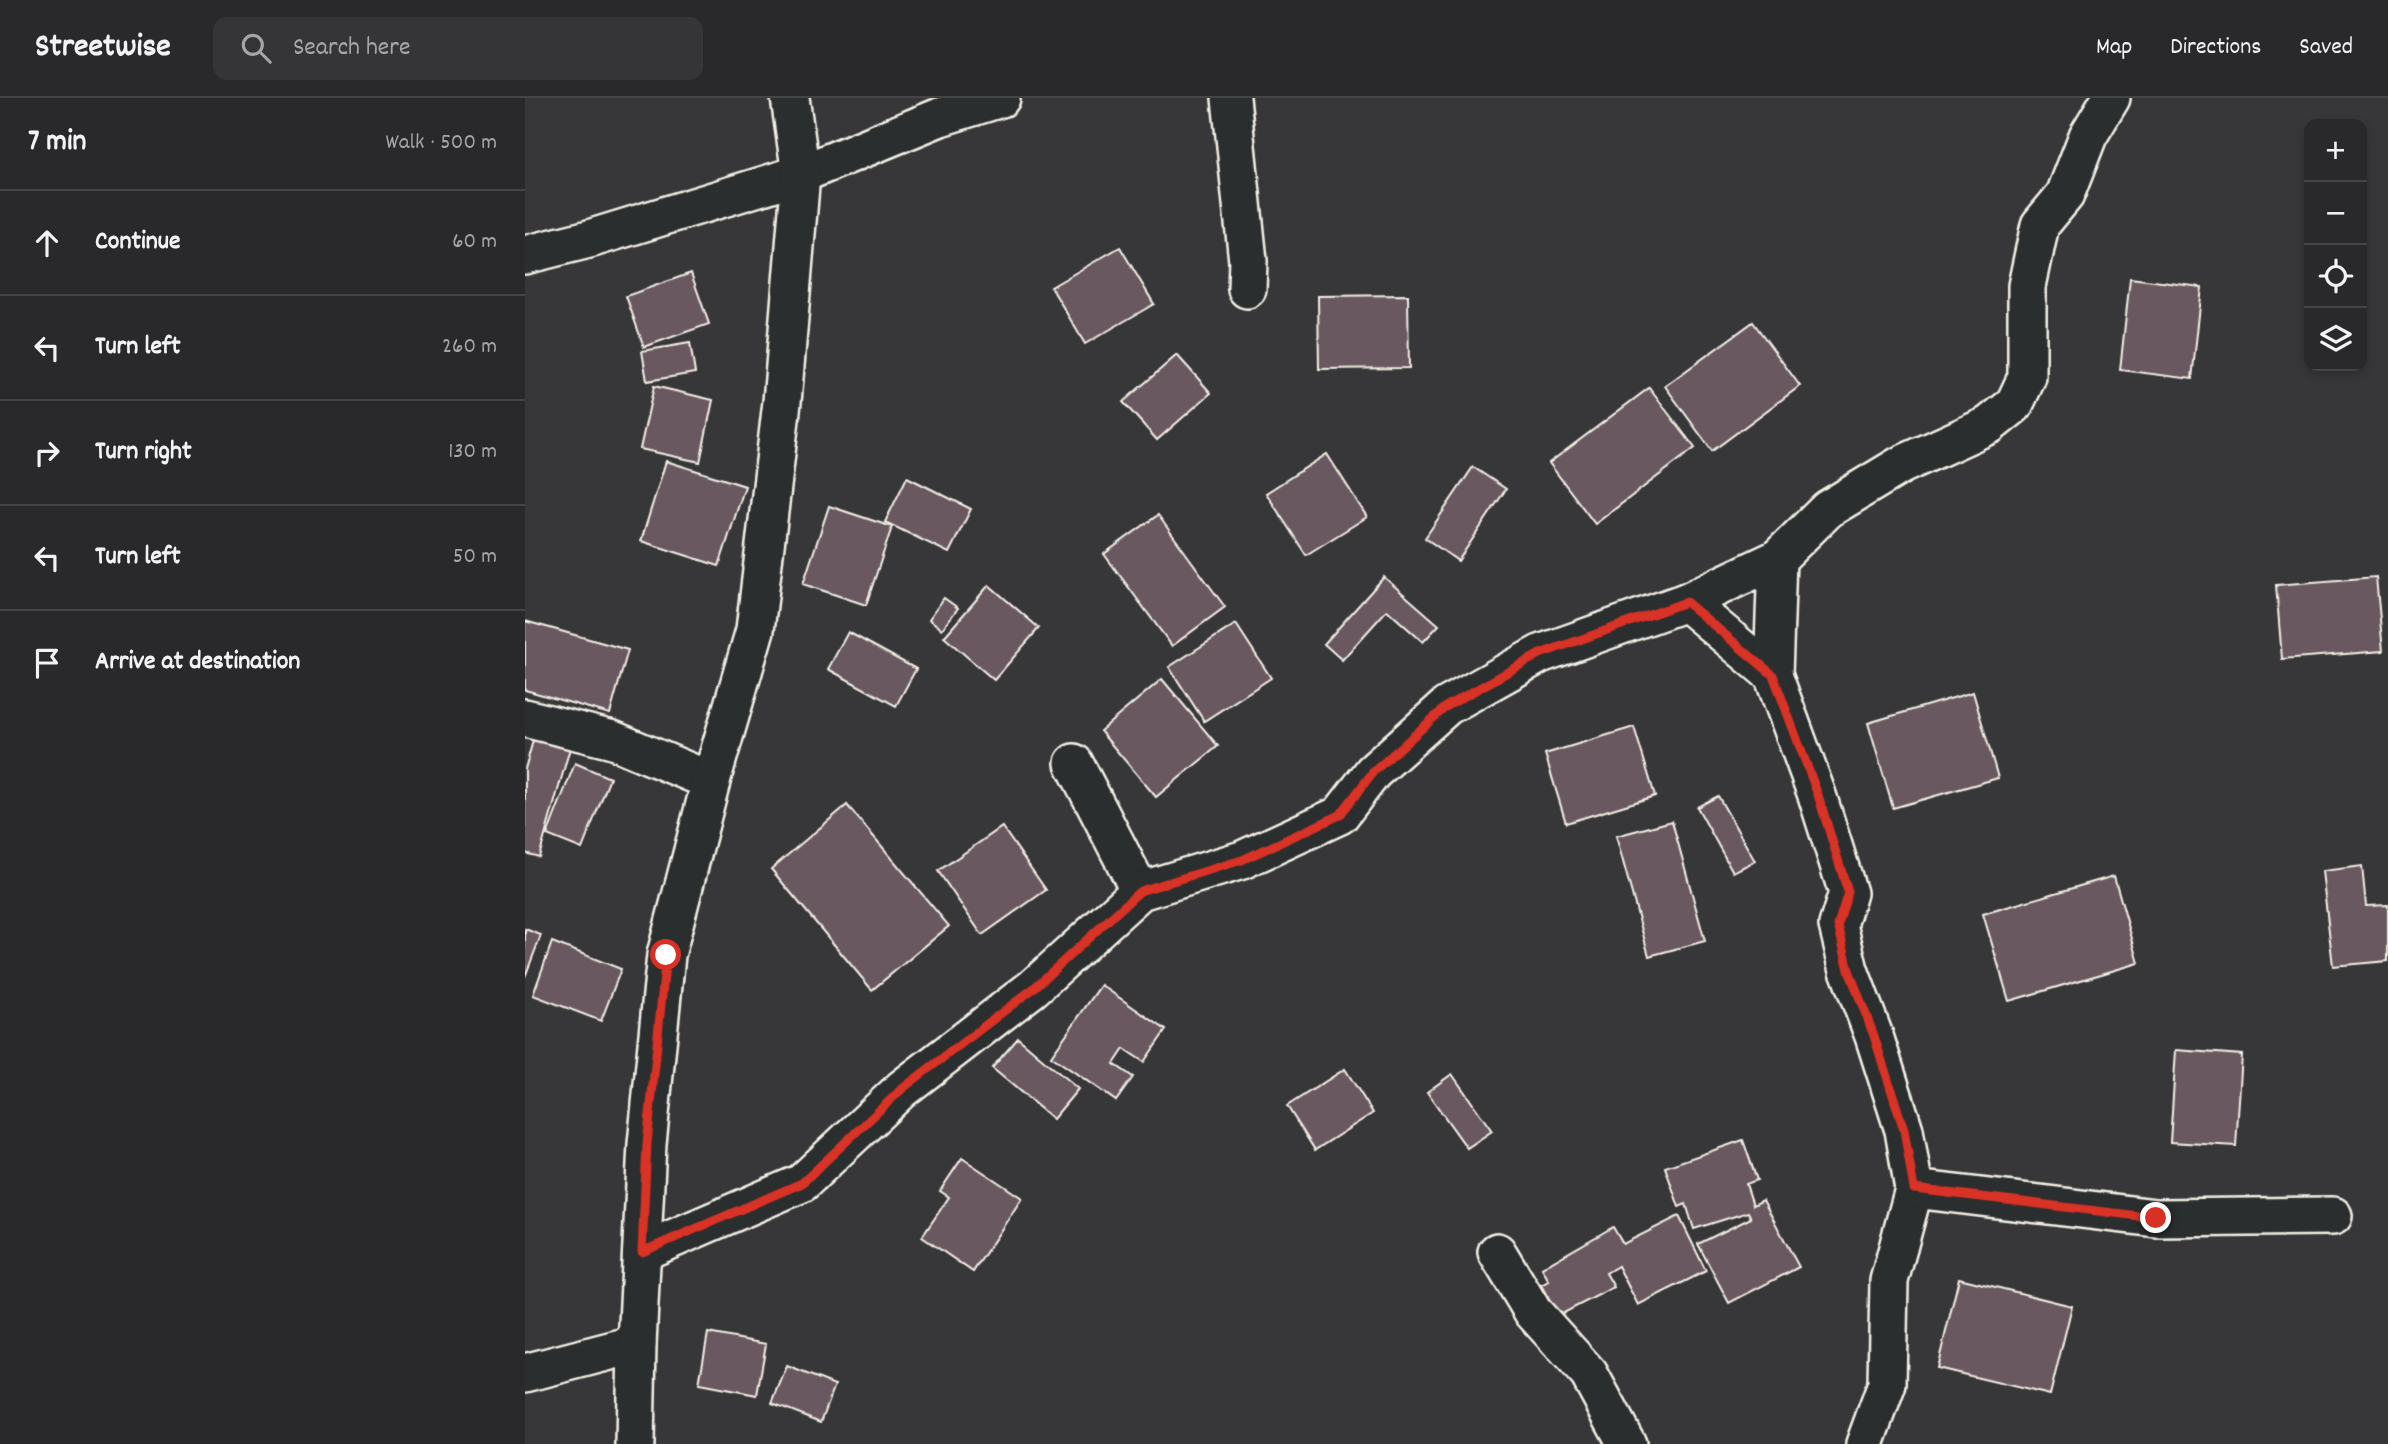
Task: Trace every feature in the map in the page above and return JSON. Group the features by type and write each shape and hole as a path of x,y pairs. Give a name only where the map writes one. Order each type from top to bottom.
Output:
{"street":[{"path":"635,1444 647,1144 666,955 754,630 782,402 801,174 790,98"},
{"path":"525,255 589,239 801,174 940,117 1001,98"},
{"path":"1231,98 1248,261 1247,289"},
{"path":"642,1252 802,1183 902,1089 1034,988 1140,891 1242,860 1340,815 1373,772 1447,706 1540,654 1686,602 1777,559 1828,509 1901,465 1989,425 2014,405 2027,377 2027,286 2041,225 2065,195 2088,136 2111,98"},
{"path":"1777,559 1773,675 1818,795 1848,892 1838,925 1849,970 1874,1036 1904,1130 1914,1189 1889,1281 1887,1384 1865,1444"},
{"path":"1686,602 1773,675"},
{"path":"525,718 613,740 711,781"},
{"path":"1074,762 1140,891"},
{"path":"1914,1189 2156,1218 2333,1216"},
{"path":"1496,1252 1533,1312 1589,1374 1627,1444"},
{"path":"525,1373 637,1344"}],"building":[{"path":"1120,247 1154,304 1085,344 1051,287"},
{"path":"691,273 709,324 644,347 626,296"},
{"path":"2130,278 2202,287 2192,379 2120,370"},
{"path":"1408,295 1409,368 1319,369 1318,296"},
{"path":"1753,322 1800,386 1712,451 1665,386"},
{"path":"690,343 695,373 647,381 642,351"},
{"path":"1177,355 1211,393 1157,440 1123,402"},
{"path":"654,386 713,400 700,462 640,449"},
{"path":"1649,388 1695,448 1595,524 1549,463"},
{"path":"1327,454 1367,517 1306,555 1266,493"},
{"path":"666,461 745,486 719,566 641,541"},
{"path":"1473,467 1506,489 1458,561 1425,538"},
{"path":"907,477 971,509 949,553 885,522"},
{"path":"829,506 892,527 866,605 803,584"},
{"path":"1158,515 1225,607 1172,646 1104,554"},
{"path":"1384,577 1439,625 1423,642 1387,610 1342,660 1324,644"},
{"path":"2376,577 2383,651 2282,659 2276,585"},
{"path":"989,585 1039,628 994,680 944,637"},
{"path":"944,598 958,608 942,629 929,619"},
{"path":"525,621 628,650 610,714 525,690"},
{"path":"1236,624 1271,678 1204,721 1169,667"},
{"path":"848,632 916,669 896,706 828,669"},
{"path":"1162,679 1218,746 1156,797 1100,731"},
{"path":"1973,692 1998,778 1893,808 1868,723"},
{"path":"1634,727 1655,796 1566,823 1545,754"},
{"path":"534,737 570,748 539,857 525,853 525,769"},
{"path":"575,763 610,778 582,849 547,835"},
{"path":"1718,796 1755,861 1733,872 1697,807"},
{"path":"847,805 949,926 872,990 771,869"},
{"path":"1672,821 1705,941 1649,956 1616,836"},
{"path":"1002,827 1046,890 982,935 938,871"},
{"path":"2362,866 2366,906 2388,905 2388,961 2333,966 2322,871"},
{"path":"2114,876 2139,963 2009,1001 1983,914"},
{"path":"525,929 541,935 525,977"},
{"path":"552,942 621,969 601,1021 533,995"},
{"path":"1101,985 1166,1030 1144,1062 1124,1049 1114,1064 1133,1077 1116,1101 1051,1056"},
{"path":"1018,1038 1078,1089 1053,1119 992,1068"},
{"path":"2176,1050 2242,1055 2236,1146 2170,1142"},
{"path":"1345,1069 1373,1113 1315,1150 1287,1106"},
{"path":"1452,1074 1492,1131 1467,1148 1427,1092"},
{"path":"1743,1140 1757,1180 1746,1184 1753,1205 1763,1200 1799,1267 1729,1303 1698,1244 1751,1218 1748,1212 1694,1229 1686,1204 1679,1207 1665,1167"},
{"path":"962,1158 1022,1198 973,1272 922,1237 949,1197 940,1191"},
{"path":"1679,1216 1706,1271 1638,1305 1618,1266 1606,1273 1614,1287 1558,1316 1541,1285 1549,1281 1542,1268 1613,1227 1623,1244"},
{"path":"1959,1278 2072,1306 2050,1395 1937,1368"},
{"path":"708,1333 766,1344 757,1395 699,1384"},
{"path":"787,1366 835,1385 821,1422 772,1403"}],"route":[{"path":"666,955 647,1144 642,1252 802,1183 902,1089 1034,988 1140,891 1242,860 1340,815 1373,772 1447,706 1540,654 1686,602 1773,675 1818,795 1848,892 1838,925 1849,970 1874,1036 1904,1130 1914,1189 2156,1218"}]}
